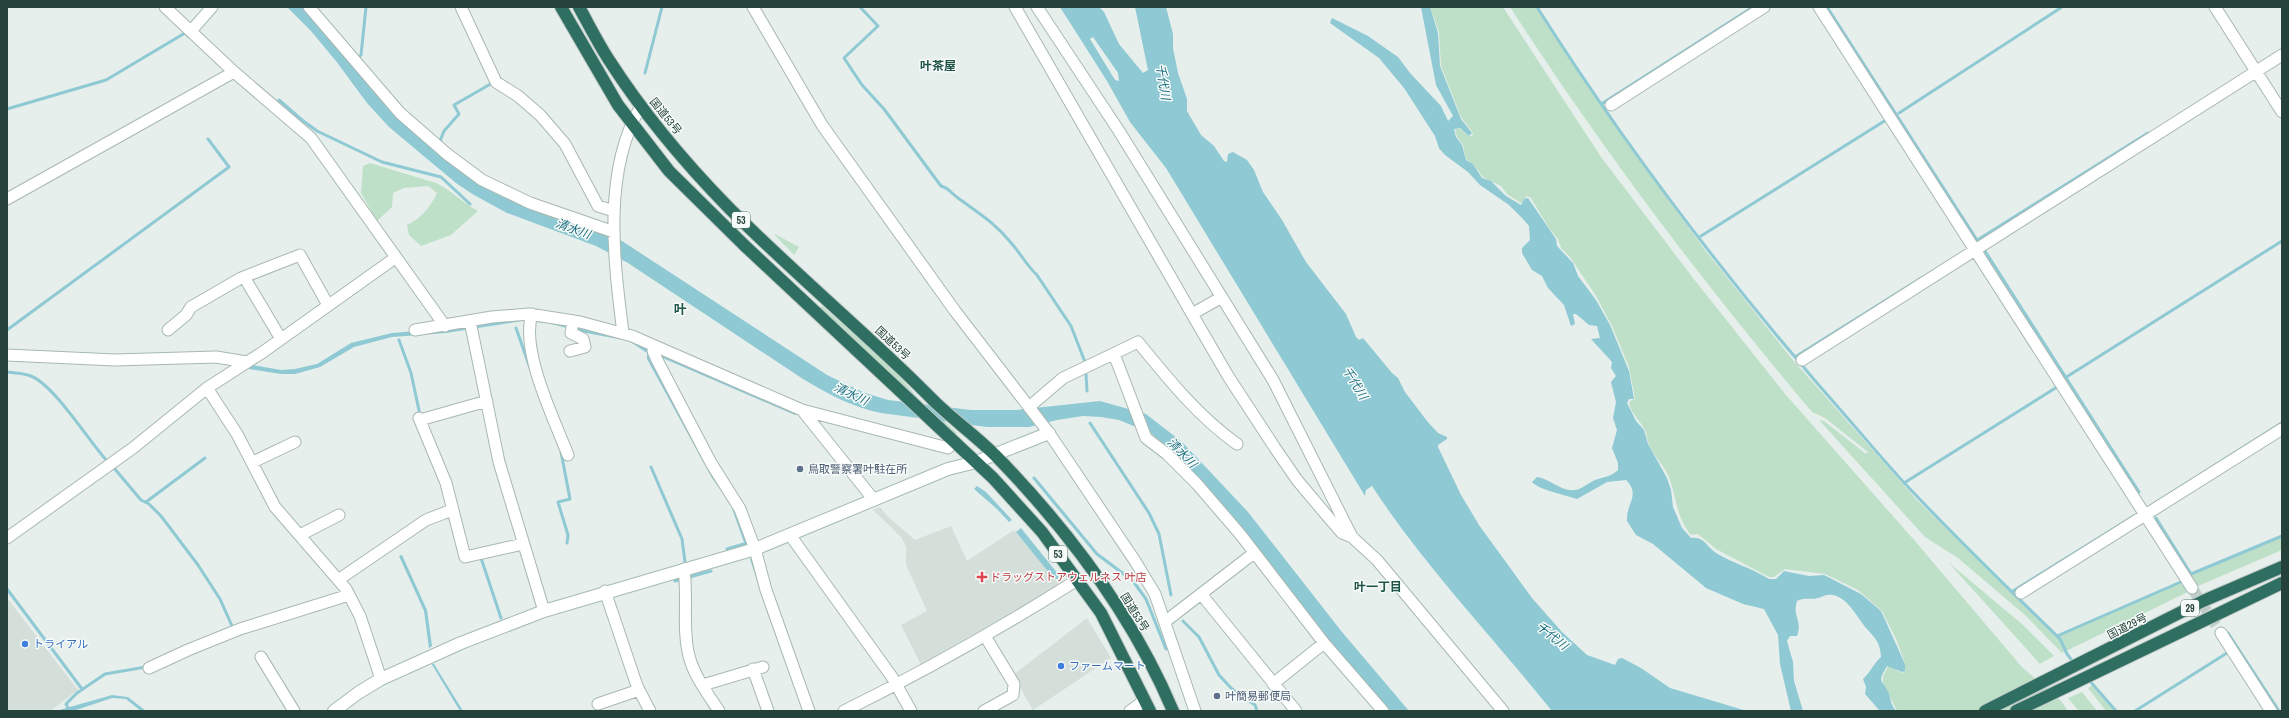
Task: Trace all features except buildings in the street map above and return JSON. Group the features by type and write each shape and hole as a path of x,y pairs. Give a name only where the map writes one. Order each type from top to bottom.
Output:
{"highway":[{"name":"53","path":"561,7 584,50 631,123 669,171 714,216 976,462 1042,532 1100,614 1150,711"},
{"name":"国道53号","path":"579,7 608,59 641,106 689,165 729,208 936,404 994,454 1058,525 1097,578 1150,662 1173,711"},
{"name":"国道29号","path":"1985,711 2101,654 2203,601 2282,567"},
{"name":"29","path":"2016,711 2282,583"}],"street":[{"path":"165,7 234,72 311,138 395,258 445,326"},
{"path":"191,31 212,7"},
{"path":"309,7 400,113 447,154 476,176 505,192 530,203 614,232"},
{"path":"461,7 496,82 518,96 540,115 565,144 598,206 614,211"},
{"path":"753,7 822,125 955,311 1049,433 1156,594 1195,711"},
{"path":"1015,7 1228,376 1297,480 1342,533 1352,536"},
{"path":"1037,7 1119,131 1273,380 1352,536 1377,560 1503,711"},
{"path":"1611,105 1764,7"},
{"path":"1820,7 2192,588"},
{"path":"2214,7 2282,112"},
{"path":"1802,360 2282,55"},
{"path":"7,199 234,72"},
{"path":"623,333 616,280 614,232 616,184 631,123 641,106"},
{"path":"168,330 186,315 191,307 244,277 300,255 328,305"},
{"path":"7,538 133,448 207,388 281,339 395,258"},
{"path":"244,277 281,339"},
{"path":"1192,314 1222,297"},
{"path":"415,330 470,321 532,314 573,321 623,333 802,410 948,448"},
{"path":"532,314 529,323 530,352 568,455"},
{"path":"470,321 500,462 523,544 544,610"},
{"path":"570,352 586,347 584,339 571,333 573,321"},
{"path":"1029,407 1063,378 1138,342 1182,396 1212,426 1237,444"},
{"path":"654,346 653,351 657,360 686,416 718,474 737,502 756,548 766,590 809,711"},
{"path":"1114,354 1146,438 1167,454 1197,484 1254,553 1324,643 1383,711"},
{"path":"7,355 115,360 216,356 247,362"},
{"path":"207,388 237,434 253,462 275,507 338,580 349,595 360,616 381,679"},
{"path":"487,402 419,419 442,470 465,557 523,544"},
{"path":"802,410 874,500"},
{"path":"2021,593 2282,429"},
{"path":"334,711 358,693 381,679 461,643 544,610 756,548 948,469 976,462 1049,433"},
{"path":"253,462 295,442"},
{"path":"338,580 426,520 452,510"},
{"path":"300,535 339,515"},
{"path":"790,535 897,685 911,711"},
{"path":"1166,621 1254,553"},
{"path":"684,569 686,586 686,640 689,657 703,685 719,711"},
{"path":"844,711 897,685 985,636 1040,605 1077,580"},
{"path":"606,591 639,690 650,711"},
{"path":"1201,594 1296,711"},
{"path":"149,668 234,631 349,595"},
{"path":"2221,633 2271,711"},
{"path":"984,711 1013,695 1014,684 985,636"},
{"path":"1273,684 1324,643"},
{"path":"261,657 294,711"},
{"path":"703,685 758,668 768,711"},
{"path":"598,704 639,690"},
{"path":"1130,711 1145,700"}],"shaded area":[{"name":"ドラッグストアウェルネス 叶店","path":"880,507 886,515 915,540 951,526 967,561 1014,530 1062,588 922,667 901,625 927,611 906,565 906,547 901,537 873,510"},
{"name":"トライアル","path":"7,598 78,690 50,711 7,711"},
{"name":"ファームマート","path":"1087,618 1111,658 1033,710 1013,675"}],"green space":[{"path":"1430,7 1503,7 1601,157 1693,278 1786,395 1915,541 2021,666 2061,701 2068,711 1897,711 1883,683 1883,677 1888,666 1902,673 1905,671 1905,663 1896,639 1882,611 1858,590 1825,574 1785,569 1774,577 1769,577 1716,549 1698,534 1691,535 1679,513 1667,473 1651,449 1645,430 1630,408 1630,401 1635,399 1629,367 1612,326 1596,296 1570,257 1561,248 1558,239 1549,228 1531,198 1527,196 1521,203 1507,194 1501,186 1483,177 1473,164 1466,159 1463,145 1457,137 1455,129 1459,128 1469,136 1472,136 1473,133 1461,117 1441,66 1439,32"},
{"path":"1510,7 1536,7 1664,194 1705,250 1792,359 1917,500 2059,639 2064,652 2062,653 2026,616 1958,558 1925,537 1819,420 1824,421 1866,454 1868,452 1825,418 1812,412 1771,363 1654,214 1580,112"},
{"path":"370,163 436,183 478,211 451,235 421,246 409,235 407,225 425,212 437,193 428,186 404,188 393,193 392,207 377,221 361,193 363,166"},
{"path":"773,233 799,247 794,255"},
{"path":"822,306 892,368 918,398 957,433 955,436 818,309"},
{"path":"2282,536 2282,550 2198,586 2190,575"},
{"path":"1948,562 2023,625 2054,656 2040,664"},
{"path":"2184,581 2190,591 2066,651 2059,636"},
{"path":"2092,686 2114,711 2106,711 2088,688"},
{"path":"2082,692 2097,711 2079,711 2068,698"}],"water":[{"name":"清水川","path":"287,7 306,7 463,170 622,241 827,375 865,393 888,400 971,410 1016,410 1100,401 1146,414 1182,442 1248,512 1342,632 1409,711 1389,711 1334,646 1201,480 1151,433 1119,420 1083,416 1057,420 1029,427 987,427 881,413 850,404 831,395 803,379 628,263 596,246 507,213 474,195 456,183 389,127 367,103 336,61 311,31"},
{"name":"千代川","path":"1060,7 1099,7 1104,12 1119,44 1143,73 1148,70 1135,7 1166,7 1173,34 1173,48 1178,73 1187,99 1187,111 1201,135 1214,146 1224,161 1227,162 1228,154 1233,152 1247,160 1254,170 1263,192 1282,220 1306,262 1346,314 1356,337 1359,340 1363,338 1392,373 1398,378 1405,392 1427,421 1438,433 1447,437 1447,439 1438,445 1438,447 1461,495 1479,525 1532,598 1562,632 1587,655 1615,665 1618,659 1622,658 1641,668 1670,688 1747,711 1552,711 1436,573 1392,516 1372,486 1366,490 1365,496 1166,168 1130,122 1107,81","holes":["1093,37 1118,73 1119,81 1115,80 1090,39"]},
{"path":"1421,7 1430,7 1438,33 1440,66 1461,119 1472,133 1469,136 1460,128 1454,129 1456,137 1462,145 1466,160 1473,164 1482,178 1491,181 1506,196 1521,205 1524,199 1528,198 1556,239 1557,246 1573,263 1578,276 1596,300 1610,325 1629,371 1634,399 1629,399 1627,403 1636,421 1644,430 1648,444 1667,478 1671,490 1673,507 1682,528 1691,538 1702,540 1716,553 1769,579 1776,579 1784,571 1809,576 1824,575 1861,594 1881,611 1905,664 1905,671 1902,672 1887,666 1881,679 1896,711 1880,711 1865,694 1866,687 1863,679 1881,657 1880,648 1850,606 1839,597 1825,595 1819,598 1802,599 1797,601 1796,611 1799,630 1797,636 1790,636 1787,641 1793,662 1794,681 1803,711 1791,711 1780,664 1778,635 1764,609 1743,604 1706,588 1653,544 1636,535 1627,521 1627,515 1633,495 1630,485 1626,480 1607,482 1577,499 1546,490 1532,482 1537,477 1565,489 1575,490 1618,470 1618,463 1612,448 1617,430 1613,418 1616,402 1611,382 1616,376 1611,368 1612,362 1591,339 1600,338 1597,326 1589,325 1576,314 1573,314 1575,324 1571,326 1564,305 1548,288 1542,276 1532,270 1522,253 1522,248 1530,240 1529,226 1509,205 1480,185 1468,172 1445,155 1439,148 1435,136 1404,88 1379,58 1330,23 1332,18 1368,36 1398,57 1410,73 1441,106 1448,121 1453,116 1436,85"},
{"path":"526,316 545,318 585,329 627,337 641,343 650,351 655,365 670,390 704,458 736,506 750,543 745,545 730,503 712,478 647,359 647,353 629,341 581,332 548,323 522,321 446,333 392,337 354,347 320,367 295,374 281,374 249,369 237,364 216,361 116,364 7,359 7,357 116,362 214,358 281,370 295,369 317,364 351,343 392,333 443,329"},
{"path":"658,353 797,413 795,415 658,356"},
{"path":"2282,421 2282,423 2147,509 2146,507"},
{"path":"977,486 986,492 1012,520 1009,522 997,509 974,489"},
{"path":"1021,528 1058,574 1058,579 1054,579 1016,532"},
{"path":"402,555 427,610 432,646 429,648 424,611 399,556"},
{"path":"753,557 806,711 803,711 767,612 750,559"},
{"path":"431,663 434,664 463,711 460,711"},
{"path":"112,695 128,697 146,711 141,711 126,699 112,698 76,710 56,711"}],"waterway":[{"path":"357,59 361,55 366,7"},
{"path":"645,73 662,7"},
{"path":"860,7 878,26 844,58 862,85 884,109 941,186 987,219 999,230 1037,275 1071,326 1085,362"},
{"path":"1537,7 1572,62 1647,169 1766,323 1903,482 1966,547 2060,639 2067,654 2074,663"},
{"path":"1603,103 1753,7"},
{"path":"1827,7 1977,240"},
{"path":"1899,113 2062,7"},
{"path":"7,109 106,80 185,33 189,37"},
{"path":"442,143 440,141 444,131 459,114 454,105 494,82"},
{"path":"279,100 317,131 382,162 441,177 470,204"},
{"path":"1701,236 1886,120"},
{"path":"1979,239 2148,133"},
{"path":"7,330 229,167 208,139"},
{"path":"2068,376 2282,241"},
{"path":"1985,251 2139,492"},
{"path":"1795,357 1923,277"},
{"path":"516,328 530,368"},
{"path":"399,340 411,373 420,415"},
{"path":"7,372 28,375 40,382 61,402 107,461"},
{"path":"1086,374 1087,391"},
{"path":"1904,483 2057,387"},
{"path":"1090,423 1149,513 1159,534 1171,595"},
{"path":"561,452 570,499 558,502 568,535 567,543"},
{"path":"146,502 205,458"},
{"path":"651,467 682,539 685,562"},
{"path":"114,468 141,500 149,504 161,516 198,565 220,599 232,626"},
{"path":"1034,478 1097,554 1133,581 1146,599 1166,649"},
{"path":"2013,591 2134,516"},
{"path":"2156,518 2191,574 2282,536"},
{"path":"727,549 744,544"},
{"path":"479,558 481,558 501,618"},
{"path":"675,581 711,571"},
{"path":"2057,636 2183,581"},
{"path":"7,589 82,689"},
{"path":"1183,621 1199,637 1219,675 1232,689 1255,705 1257,711"},
{"path":"2228,633 2279,711"},
{"path":"2135,711 2227,653"},
{"path":"69,710 66,704 77,693 105,674 146,667"},
{"path":"2088,679 2116,711"}],"tunnel":[{"path":"2192,588 2221,633"}],"place":[{"name":"鳥取警察署叶駐在所","path":"800,469"},
{"name":"ドラッグストアウェルネス 叶店","path":"982,577"},
{"name":"トライアル","path":"25,644"},
{"name":"ファームマート","path":"1061,666"},
{"name":"叶簡易郵便局","path":"1217,696"}],"district":[{"name":"叶茶屋","path":"938,66"},
{"name":"叶","path":"680,309"},
{"name":"叶一丁目","path":"1378,587"}]}
